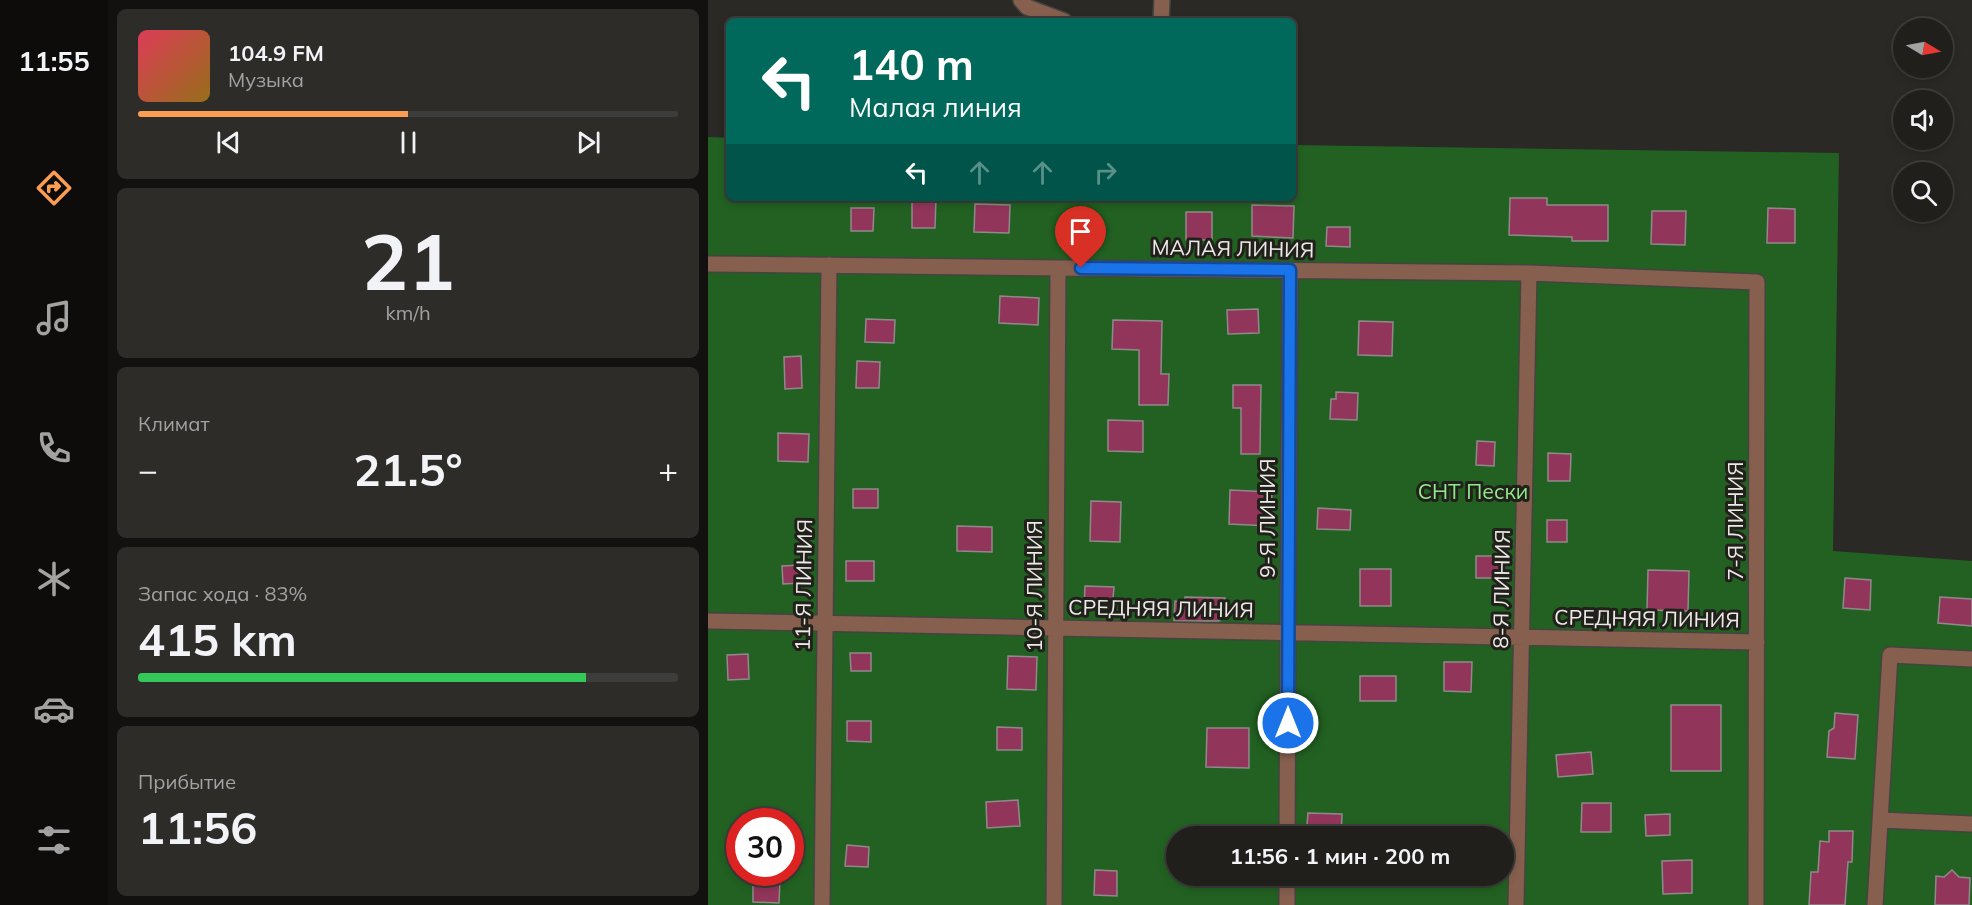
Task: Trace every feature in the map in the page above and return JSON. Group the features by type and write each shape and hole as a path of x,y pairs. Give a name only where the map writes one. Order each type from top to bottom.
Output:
{"street":[{"path":"1021,0 1027,7 1056,18"},
{"path":"1161,18 1162,0"},
{"name":"МАЛАЯ ЛИНИЯ","path":"708,264 1529,273 1757,282"},
{"name":"11-Я ЛИНИЯ","path":"822,905 829,265"},
{"name":"10-Я ЛИНИЯ","path":"1054,905 1058,268"},
{"name":"9-Я ЛИНИЯ","path":"1287,826 1290,270"},
{"name":"8-Я ЛИНИЯ","path":"1516,905 1529,273"},
{"name":"7-Я ЛИНИЯ","path":"1756,905 1757,282"},
{"name":"СРЕДНЯЯ ЛИНИЯ","path":"708,621 1756,642"},
{"path":"1875,905 1890,655 1972,659"},
{"path":"1881,820 1972,824"},
{"path":"1287,886 1287,905"}],"green space":[{"name":"СНТ Пески","path":"708,137 726,138 726,201 1296,201 1296,145 1839,153 1833,551 1972,561 1972,905 708,905"}],"building":[{"path":"1510,198 1547,198 1547,205 1608,205 1608,241 1572,241 1572,237 1509,235"},
{"path":"912,201 936,201 935,228 912,228"},
{"path":"975,204 1010,205 1009,233 974,232"},
{"path":"1252,205 1294,206 1293,238 1252,236"},
{"path":"851,208 874,208 873,231 851,231"},
{"path":"1768,208 1795,209 1795,243 1767,243"},
{"path":"1652,211 1686,211 1685,245 1651,244"},
{"path":"1186,212 1212,212 1212,240 1186,240"},
{"path":"1064,219 1098,220 1096,248 1063,247"},
{"path":"1327,227 1350,227 1350,247 1326,246"},
{"path":"1000,296 1039,298 1038,325 999,323"},
{"path":"1258,309 1259,333 1228,334 1227,310"},
{"path":"866,319 895,320 894,343 865,342"},
{"path":"1113,320 1162,321 1161,374 1169,374 1168,405 1139,405 1139,350 1112,349"},
{"path":"1359,321 1393,322 1392,356 1358,355"},
{"path":"801,356 802,388 785,389 784,357"},
{"path":"857,361 880,362 879,388 856,388"},
{"path":"1233,385 1261,385 1260,454 1241,454 1241,408 1233,408"},
{"path":"1336,392 1358,393 1357,420 1330,419 1331,399 1336,399"},
{"path":"1108,420 1143,421 1143,452 1108,451"},
{"path":"778,433 809,434 808,462 778,461"},
{"path":"1477,441 1495,442 1494,466 1476,465"},
{"path":"1548,453 1571,454 1570,481 1548,481"},
{"path":"853,489 878,489 878,508 853,508"},
{"path":"1230,490 1272,492 1270,526 1229,524"},
{"path":"1091,501 1121,502 1120,542 1090,541"},
{"path":"1318,508 1351,510 1350,530 1317,529"},
{"path":"1547,520 1567,520 1567,542 1547,542"},
{"path":"957,526 992,527 992,552 957,551"},
{"path":"1476,556 1505,556 1505,578 1476,578"},
{"path":"846,561 874,561 874,581 846,581"},
{"path":"800,565 801,583 783,584 782,566"},
{"path":"1360,569 1391,569 1391,606 1360,606"},
{"path":"1648,570 1689,571 1688,611 1647,610"},
{"path":"1845,578 1871,580 1870,610 1843,608"},
{"path":"1085,586 1114,587 1112,609 1084,608"},
{"path":"1185,597 1225,598 1225,615 1219,621 1174,621 1175,601 1185,602"},
{"path":"1940,597 1972,599 1972,626 1938,623"},
{"path":"850,653 871,653 871,671 851,671"},
{"path":"748,654 749,679 728,680 727,655"},
{"path":"1008,656 1037,657 1036,690 1007,689"},
{"path":"1444,662 1472,662 1471,692 1444,691"},
{"path":"1360,676 1396,676 1396,701 1360,701"},
{"path":"1671,705 1721,705 1721,771 1671,771"},
{"path":"1835,713 1858,715 1855,759 1827,757 1829,731 1834,728"},
{"path":"847,721 871,721 871,742 847,741"},
{"path":"997,727 1022,728 1022,750 997,750"},
{"path":"1207,728 1249,728 1249,768 1206,767"},
{"path":"1591,752 1593,774 1558,777 1556,755"},
{"path":"1018,800 1020,826 987,828 986,802"},
{"path":"1582,803 1611,803 1611,832 1581,832"},
{"path":"1308,813 1342,814 1341,826 1307,826"},
{"path":"1670,814 1670,835 1646,836 1645,815"},
{"path":"1829,831 1853,831 1852,862 1848,862 1845,905 1809,905 1811,872 1818,872 1820,841 1829,842"},
{"path":"847,845 869,847 868,867 845,866"},
{"path":"1692,860 1692,893 1663,894 1662,861"},
{"path":"1095,870 1117,871 1117,896 1094,895"},
{"path":"1952,870 1959,877 1970,878 1969,905 1935,905 1936,876 1944,877"},
{"path":"753,886 780,886 779,903 753,902"}],"route":[{"path":"1081,268 1290,270 1288,723"}]}
